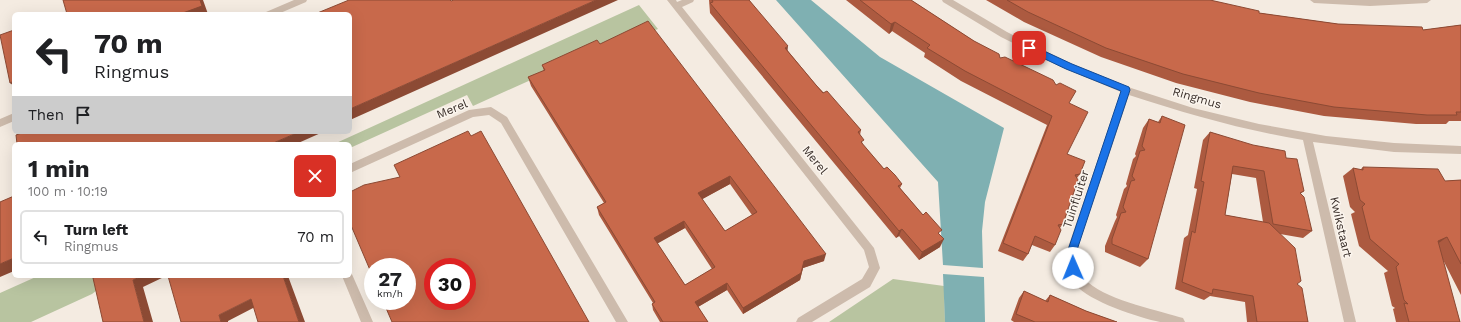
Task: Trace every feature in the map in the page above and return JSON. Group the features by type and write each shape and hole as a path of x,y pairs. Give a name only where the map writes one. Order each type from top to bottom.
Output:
{"street":[{"path":"274,12 303,0"},
{"path":"674,3 690,0"},
{"name":"Ringmus","path":"946,0 1016,41 1069,67 1126,90 1184,109 1245,125 1307,137 1369,146 1431,150 1461,150"},
{"path":"1314,0 1360,3 1404,3 1427,0"},
{"name":"Merel","path":"674,3 869,248 875,268 866,283 802,322"},
{"name":"Tuinfluiter","path":"1126,90 1071,253 1073,268 1081,284 1103,298 1179,322"},
{"name":"Merel","path":"352,168 472,113 491,111 504,120 622,322"},
{"path":"0,123 12,118"},
{"name":"Kwikstaart","path":"1307,137 1350,322"},
{"path":"348,278 367,322"}],"green space":[{"path":"639,5 658,29 553,70 473,106 467,95 352,147 352,142 338,142"},
{"path":"34,278 118,278 109,281 92,294 31,322 0,322 0,293"},
{"path":"893,279 944,286 945,322 829,322"}],"water":[{"path":"776,0 811,0 880,57 1004,128 985,202 982,231 983,268 943,265 938,182"},
{"path":"943,274 984,277 985,322 945,322"}],"building":[{"path":"63,0 200,0 202,6 186,12 66,12"},
{"path":"349,0 596,0 352,108 352,12 320,12"},
{"path":"712,0 749,0 788,46 785,48 816,85 823,93 827,91 861,130 858,132 864,140 861,142 884,169 887,167 895,175 902,184 898,186 923,215 926,212 942,230 938,233 944,239 922,252 902,229 899,231 710,3 713,2"},
{"path":"860,0 911,0 974,41 999,54 1000,58 1005,57 1053,80 1056,85 1060,83 1076,91 1069,103 1088,112 1067,154 1085,161 1080,174 1075,175 1078,180 1063,224 1058,225 1061,230 1055,245 1035,236 1028,254 1003,243 1052,116 965,71 927,48 930,45 895,22 891,24"},
{"path":"1007,0 1210,0 1259,11 1259,13 1338,24 1422,27 1423,30 1461,25 1461,112 1456,112 1457,115 1427,115 1334,107 1259,93 1183,74 1106,48 1028,12"},
{"path":"648,21 826,254 804,261 801,273 743,308 727,283 695,302 708,322 663,322 652,304 655,302 597,207 606,202 528,77 545,70 542,65 597,40 600,44","holes":["730,176 757,212 725,231 698,193","684,221 715,267 685,285 654,238"]},
{"path":"12,31 12,82 10,83 0,35"},
{"path":"1162,116 1185,125 1148,259 1112,244 1112,239 1121,213 1126,212 1123,207 1131,181 1135,180 1132,176 1140,151 1145,150 1142,146 1149,119 1160,123"},
{"path":"468,131 471,136 481,131 589,322 392,322 387,310 416,310 416,258 365,258 352,228 352,191 364,185 400,177 394,165"},
{"path":"1210,132 1253,145 1285,151 1286,158 1297,159 1304,191 1300,193 1304,197 1312,231 1273,224 1264,171 1233,166 1225,215 1269,223 1295,248 1301,281 1297,284 1302,288 1308,322 1257,322 1253,296 1213,289 1212,294 1182,282 1192,231 1195,233 1204,182 1201,181"},
{"path":"294,134 276,142 17,142 16,135"},
{"path":"1363,167 1438,169 1445,181 1461,180 1461,264 1447,237 1438,241 1460,322 1409,322 1404,303 1408,304 1404,300 1396,267 1399,264 1370,239 1362,207 1365,204 1360,200 1353,168 1363,170"},
{"path":"12,197 12,259 0,264 0,202"},
{"path":"93,278 138,278 133,280 144,322 103,322"},
{"path":"169,278 284,278 299,322 258,322 251,299 219,315 221,322 181,322"},
{"path":"1024,291 1048,302 1050,295 1086,311 1117,322 1035,322 1016,314"}],"route":[{"path":"1029,48 1069,67 1126,90 1071,253 1073,268"}]}
